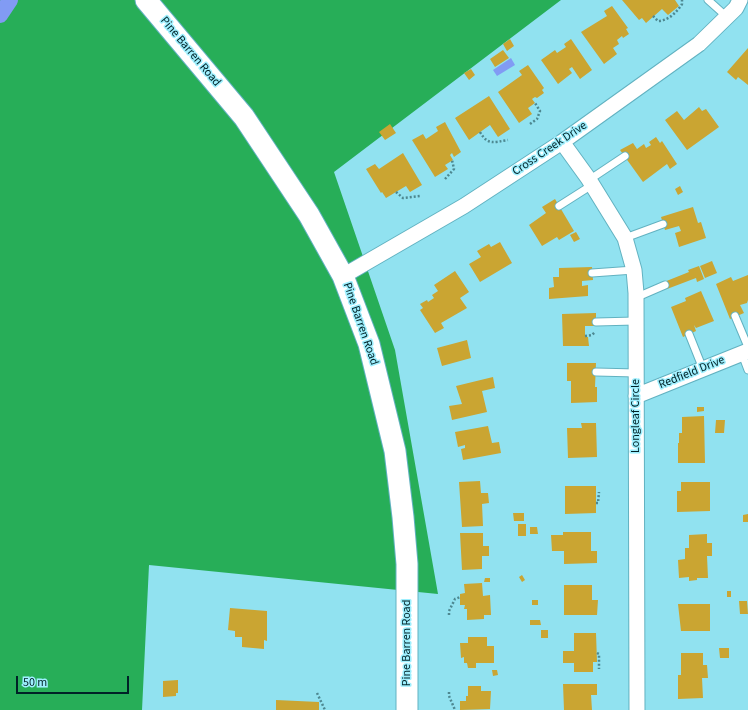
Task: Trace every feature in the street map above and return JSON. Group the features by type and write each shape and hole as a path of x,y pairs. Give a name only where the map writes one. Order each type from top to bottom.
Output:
{"main road":[{"name":"Pine Barren Road","path":"146,0 244,117 309,215 343,276 369,344 398,468 407,564 407,710"}],"street":[{"name":"Cross Creek Drive","path":"343,276 464,206 562,142 699,44 736,8 740,0"},
{"name":"Longleaf Circle","path":"562,142 591,183 625,238 634,270 636,373 637,710"},
{"name":"Redfield Drive","path":"636,396 746,350"}],"lane":[{"path":"708,0 727,17"},
{"path":"559,206 625,156"},
{"path":"625,238 663,224"},
{"path":"592,273 634,270"},
{"path":"635,298 665,285"},
{"path":"735,316 746,350 748,370"},
{"path":"596,322 635,321"},
{"path":"689,334 703,369"},
{"path":"596,372 636,373"}],"path":[{"path":"653,16 658,21 665,19 678,11 682,4 682,0"},
{"path":"530,124 537,119 540,111 535,103"},
{"path":"480,132 484,140 488,142 508,140"},
{"path":"445,179 455,167 452,160"},
{"path":"396,192 403,198 420,196"},
{"path":"596,503 598,503 599,492"},
{"path":"450,615 449,611 455,599 460,598"},
{"path":"597,653 599,654 599,669"},
{"path":"449,692 449,696 455,710"},
{"path":"317,693 325,710"}],"green space":[{"path":"0,0 561,0 334,172 395,350 438,594 149,565 142,710 0,710"}],"water":[{"path":"511,58 515,65 497,76 493,70"}],"building":[{"path":"622,0 675,0 679,6 668,15 662,9 646,23 642,18 639,20"},
{"path":"612,6 628,28 626,29 629,34 623,38 622,36 617,40 619,44 613,48 617,54 604,64 581,32 607,16 604,11"},
{"path":"510,39 514,46 507,51 503,44"},
{"path":"571,39 592,70 580,79 572,67 569,69 572,73 558,84 541,60 555,50 557,53 566,47 564,44"},
{"path":"748,48 748,85 738,77 736,80 727,72"},
{"path":"503,50 509,58 495,67 490,59"},
{"path":"528,65 544,88 542,90 544,93 537,98 535,97 532,99 535,103 528,108 532,114 519,123 498,92 522,75 519,71"},
{"path":"471,69 475,75 469,80 464,73"},
{"path":"489,96 510,129 498,137 490,125 469,140 455,118"},
{"path":"699,107 702,111 706,109 719,127 687,150 665,120 677,111 684,120"},
{"path":"445,122 461,152 454,157 452,153 450,155 453,160 445,165 448,169 435,177 412,140 423,134 426,139 438,131 436,127"},
{"path":"390,124 396,133 385,140 379,132"},
{"path":"656,137 660,143 662,141 677,164 670,169 667,164 643,182 620,150 633,143 637,149 644,144 646,148 651,145 649,142"},
{"path":"403,153 422,185 410,192 406,186 386,198 382,192 381,193 366,169 375,164 379,169"},
{"path":"680,186 683,192 678,195 675,189"},
{"path":"555,199 574,231 559,240 557,237 542,246 529,225 546,213 542,207"},
{"path":"693,207 698,223 701,222 706,238 679,247 675,233 681,231 679,226 665,230 661,217"},
{"path":"576,232 580,239 574,242 570,235"},
{"path":"500,242 512,263 480,282 469,264 481,257 477,251 489,244 491,247"},
{"path":"712,261 717,273 705,278 700,266"},
{"path":"699,266 704,279 697,282 696,278 667,289 664,282 689,272 688,270"},
{"path":"592,267 593,280 582,281 582,286 588,285 588,296 549,299 549,288 554,287 553,277 559,277 559,268"},
{"path":"455,271 469,292 460,298 467,308 441,323 444,328 435,333 420,310 423,308 420,304 427,300 428,302 434,298 432,295 438,291 434,285"},
{"path":"748,275 748,300 747,303 740,305 744,313 730,319 716,284 731,277 733,281"},
{"path":"701,291 714,321 696,328 694,325 696,331 683,337 671,307 686,301 685,298"},
{"path":"596,313 596,326 585,326 585,337 588,337 589,346 563,346 562,314"},
{"path":"467,340 471,358 442,366 437,348"},
{"path":"567,363 596,363 595,387 597,387 597,402 571,403 571,381 567,381"},
{"path":"493,377 495,388 482,391 487,412 452,420 449,406 462,404 456,386"},
{"path":"697,407 704,407 704,411 697,412"},
{"path":"704,416 705,463 678,463 678,443 679,433 682,433 682,417"},
{"path":"716,420 725,420 724,433 715,433"},
{"path":"581,423 596,423 597,457 568,458 567,428 582,428"},
{"path":"488,426 492,443 499,442 501,453 463,460 461,449 465,448 465,445 458,447 455,432"},
{"path":"480,481 481,493 488,493 489,503 482,504 483,526 462,527 459,482"},
{"path":"681,482 710,482 710,511 677,512 677,491 681,491"},
{"path":"565,486 596,486 596,513 565,514"},
{"path":"513,513 524,513 524,521 514,521"},
{"path":"748,514 748,522 743,522 743,515"},
{"path":"518,524 526,524 526,536 518,536"},
{"path":"530,527 537,527 538,534 530,534"},
{"path":"563,532 591,532 591,551 597,551 597,563 564,564 564,551 552,551 551,535 563,535"},
{"path":"460,533 483,533 483,546 489,546 489,556 482,556 482,569 462,570"},
{"path":"707,534 707,543 712,543 712,556 707,556 708,578 697,578 697,580 689,581 689,577 679,578 678,560 685,559 685,548 689,548 689,535"},
{"path":"522,575 525,580 522,582 519,577"},
{"path":"485,578 490,578 490,582 484,582"},
{"path":"482,583 483,596 490,595 491,615 484,615 484,619 467,620 467,609 464,609 465,605 460,605 460,594 465,593 464,584"},
{"path":"564,585 592,585 592,600 598,600 597,615 564,615"},
{"path":"727,591 731,591 731,597 727,597"},
{"path":"532,600 538,600 538,605 532,605"},
{"path":"739,601 747,601 748,614 740,614"},
{"path":"678,604 710,604 710,631 681,631"},
{"path":"230,608 267,611 267,641 264,640 264,649 242,647 242,637 235,637 235,631 228,630"},
{"path":"530,620 540,620 541,625 530,625"},
{"path":"541,630 548,630 548,638 541,638"},
{"path":"574,633 596,633 597,662 593,662 593,672 574,672 574,663 563,663 563,651 574,651"},
{"path":"468,637 487,637 487,646 494,646 494,663 476,663 476,668 468,668 467,663 464,663 464,657 461,658 460,643 468,643"},
{"path":"719,648 729,648 729,658 720,658"},
{"path":"681,653 703,653 703,665 707,665 708,678 702,678 703,698 678,699 678,675 681,675"},
{"path":"492,670 497,670 498,675 493,676"},
{"path":"178,680 178,693 176,693 176,696 163,697 163,681"},
{"path":"563,684 597,684 597,695 591,695 592,710 564,710"},
{"path":"468,686 481,686 481,691 491,691 490,709 460,710 460,701 466,701 466,696 468,696"},
{"path":"276,700 319,702 319,710 276,710"}],"waterway":[{"path":"0,15 10,0"}]}
